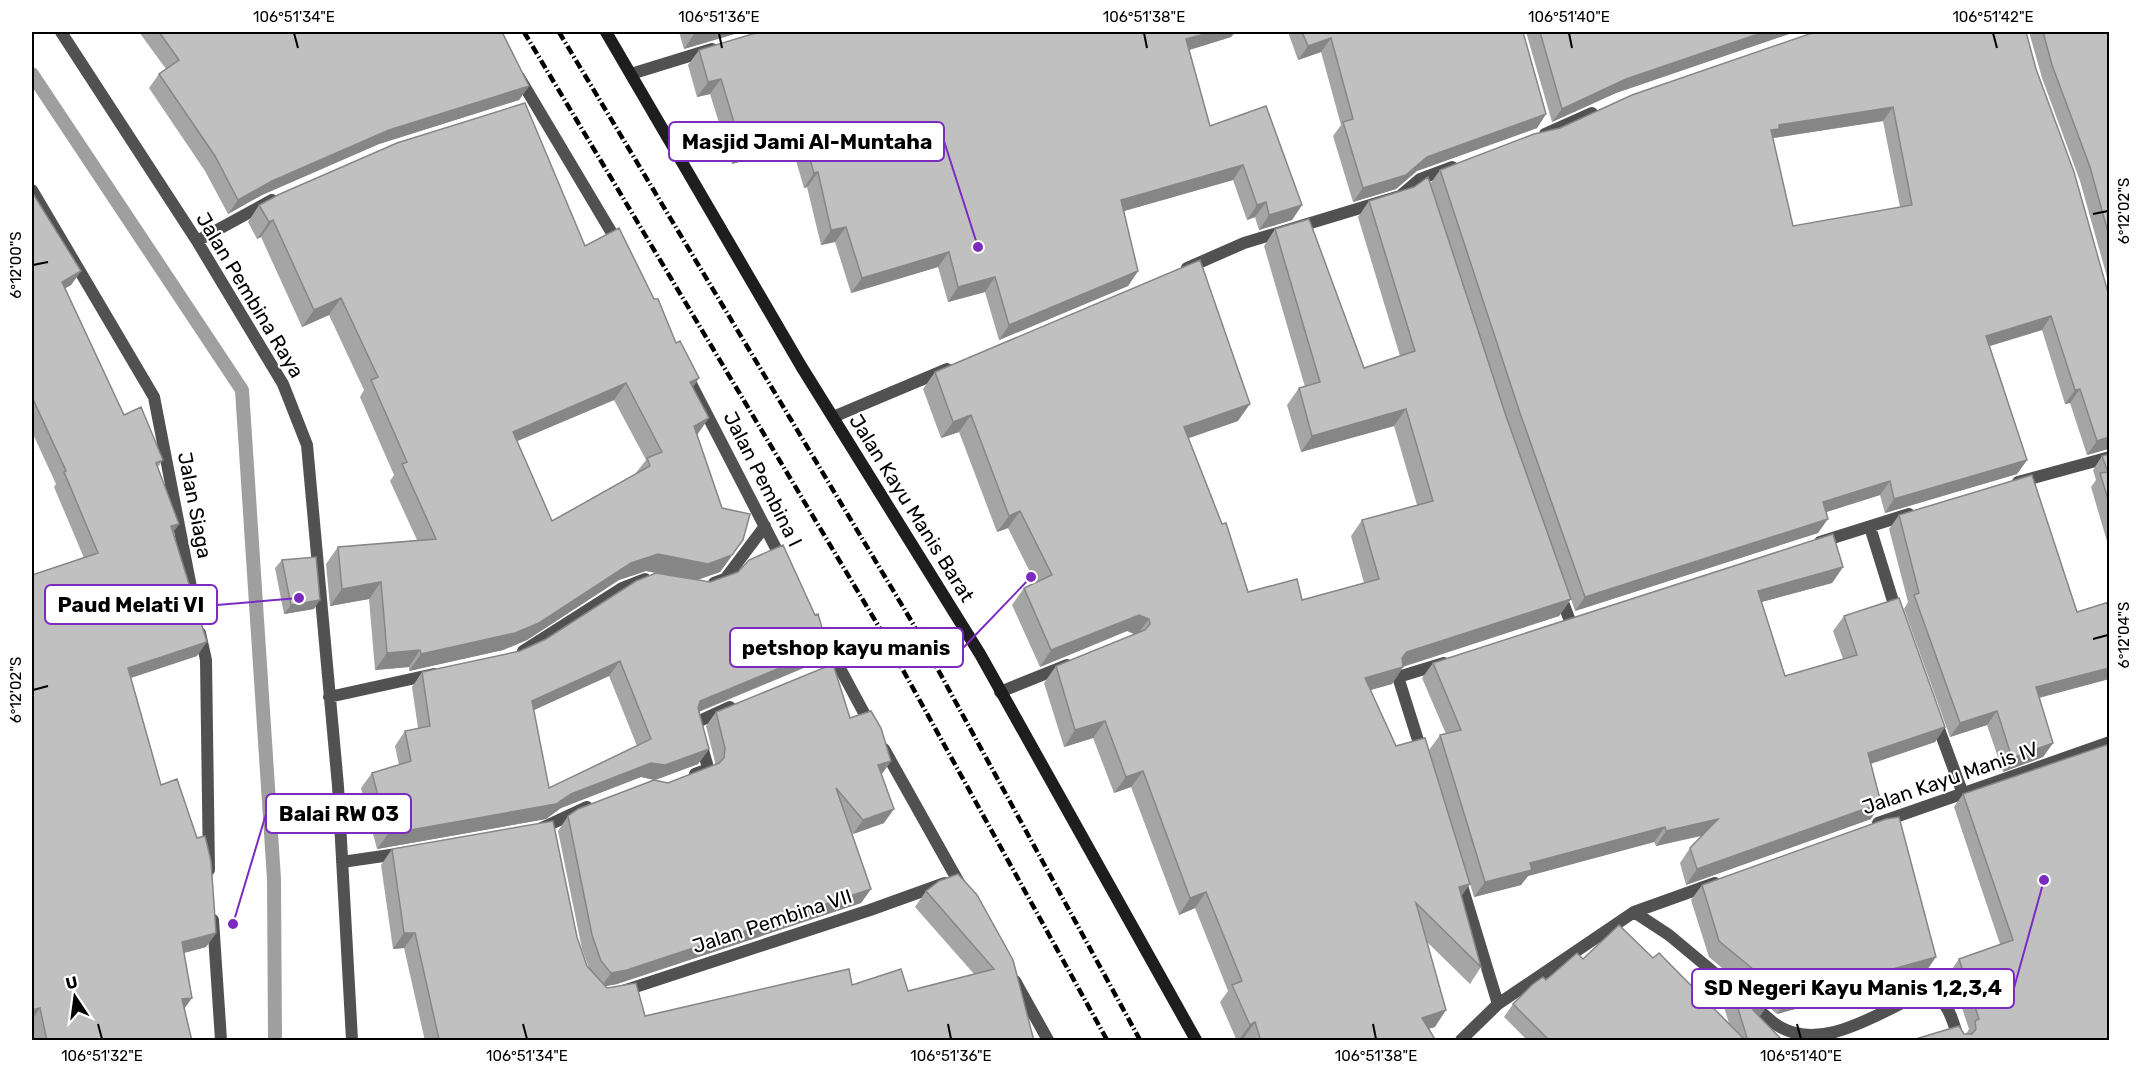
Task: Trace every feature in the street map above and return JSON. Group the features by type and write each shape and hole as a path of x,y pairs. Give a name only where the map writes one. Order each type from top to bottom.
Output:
{"street":[{"name":"Jalan Pembina Raya","path":"61,32 197,241 283,384 307,445 342,862 352,1041"},
{"name":"Jalan Kayu Manis Barat","path":"606,32 833,417 974,644 1196,1041"},
{"path":"631,74 726,45"},
{"path":"511,62 529,105 624,255"},
{"path":"1530,138 1545,128 1608,106"},
{"path":"1179,272 1244,243 1323,216 1400,196 1461,163"},
{"name":"Jalan Siaga","path":"32,190 154,397 206,660 210,884"},
{"path":"197,241 286,194"},
{"name":"Jalan Pembina I","path":"678,359 792,579"},
{"path":"833,417 962,363"},
{"path":"2008,485 2109,457"},
{"path":"1803,547 1919,511"},
{"path":"698,589 725,579 765,526"},
{"path":"1870,527 1902,628"},
{"path":"1554,576 1570,621"},
{"path":"514,654 531,647 622,588 645,579 655,581"},
{"path":"814,621 832,665 968,898"},
{"path":"1000,692 1078,660"},
{"path":"1426,766 1398,677 1453,660"},
{"path":"329,697 451,670"},
{"path":"686,778 707,767 696,721 741,702"},
{"path":"1932,712 1963,794"},
{"name":"Jalan Kayu Manis IV","path":"1868,827 2109,742"},
{"path":"527,831 550,833 564,816 596,804"},
{"path":"342,862 418,851"},
{"path":"1457,867 1498,1004"},
{"name":"Jalan Pembina VII","path":"613,994 859,914 957,878"},
{"path":"1461,1041 1498,1004 1634,912 1723,880"},
{"path":"212,906 221,1041"},
{"path":"1634,912 1669,935 1780,1027 1810,1035 1844,1030 1924,995 1936,997 1944,1003 1959,1041"},
{"path":"1008,969 1048,1041"}],"building":[{"path":"159,32 502,32 529,86 389,130 272,181 238,200 215,156 159,74 179,60"},
{"path":"759,32 1212,32 1186,39 1210,126 1266,106 1302,205 1269,215 1266,202 1257,205 1243,165 1121,200 1138,271 1009,325 995,277 958,287 949,252 862,278 846,227 831,230 818,172 814,173 802,132 742,149 721,79 708,82 699,50"},
{"path":"1302,32 1523,32 1546,114 1427,157 1406,175 1363,188 1343,122 1353,119 1331,38 1308,46"},
{"path":"1540,32 1764,32 1626,79 1562,109"},
{"path":"1815,32 2026,32 2036,69 2074,172 2109,296 2109,437 2097,441 2080,389 2075,390 2051,316 1986,336 2027,460 1894,499 1890,481 1823,502 1828,519 1585,597 1520,413 1440,170 1534,134 1560,128 1632,95","holes":["1893,107 1912,205 1793,226 1771,130 1779,129 1779,125"]},
{"path":"2043,32 2109,32 2109,236 2090,167 2052,65"},
{"path":"525,103 585,246 619,228 654,299 658,299 676,343 680,341 699,378 690,382 709,418 694,426 722,508 750,514 743,540 732,555 708,564 658,554 631,563 539,623 515,633 421,654 420,650 387,653 381,582 342,589 338,547 436,539 402,464 407,462 371,380 378,377 341,298 314,310 273,220 269,222 259,205 397,143","holes":["626,383 662,452 647,458 650,466 552,521 513,432"]},
{"path":"1428,177 1506,416 1571,599 1407,652 1402,658 1403,667 1365,678 1396,746 1425,738 1470,884 1459,887 1481,967 1416,903 1446,1010 1422,1018 1436,1041 1261,1041 1255,1022 1250,1025 1232,985 1242,981 1206,892 1190,898 1143,771 1126,777 1105,721 1075,730 1056,666 1145,630 1150,624 1149,619 1139,615 1051,650 1024,588 1052,575 1020,511 1009,516 971,415 953,422 935,372 1200,260 1250,404 1184,427 1222,524 1226,523 1248,592 1297,579 1302,600 1379,579 1362,520 1433,501 1406,409 1312,436 1299,388 1320,382 1275,229 1309,219 1364,368 1415,351 1369,201 1414,187"},
{"path":"32,192 81,271 62,282 124,415 141,407 163,460 156,463 179,524 171,526 207,642 128,668 161,785 177,779 197,838 205,836 211,861 216,933 182,942 192,998 182,999 192,1041 47,1041 40,1008 32,1010 32,575 98,553 64,472 66,471 32,397"},
{"path":"2109,454 2109,503 2100,473 2108,472 2102,456"},
{"path":"2032,475 2077,612 2109,602 2109,668 2036,687 2053,743 2012,758 1997,711 1960,723 1914,595 1919,593 1899,515"},
{"path":"1833,534 1843,567 1758,591 1785,676 1857,655 1844,616 1899,598 1945,727 1868,753 1881,803 1697,869 1690,848 1718,819 1666,831 1665,827 1530,863 1532,870 1485,882 1440,735 1461,730 1433,663"},
{"path":"783,545 815,615 818,614 828,648 700,701 698,708 709,749 665,765 651,763 571,794 556,804 388,834 372,773 411,761 405,731 430,726 422,672 520,651 546,639 636,581 656,573 710,582 738,572 749,560","holes":["620,661 651,739 549,788 532,701"]},
{"path":"316,557 320,600 291,605 282,560"},
{"path":"833,664 850,718 871,711 881,728 891,761 878,765 894,809 863,820 836,788 871,889 627,970 611,973 601,961 592,935 568,816 578,809 654,780 668,783 719,763 724,758 725,748 716,712"},
{"path":"2109,744 2109,1041 1909,1041 1959,1026 1964,1034 1972,1034 1976,1029 1975,1021 1979,1019 1959,959 2013,940 1963,794"},
{"path":"1899,817 1936,957 1788,998 1719,941 1702,885 1886,819"},
{"path":"553,821 577,937 587,966 607,988 636,983 645,1016 849,969 852,985 901,969 908,991 994,969 926,891 939,881 958,874 977,895 1013,960 1034,1041 425,1041 439,1039 415,933 404,933 392,849"},
{"path":"1619,925 1653,958 1659,953 1746,1041 1550,1041 1513,1004 1533,984 1543,977 1546,980 1577,953 1583,959"},
{"path":"1727,973 1767,1006 1753,1010 1783,1041 1748,1041"}],"waterway":[{"path":"32,74 242,390 274,879 275,1040"}],"railway":[{"path":"524,32 882,632 1107,1040"},
{"path":"559,32 912,622 1140,1040"}],"place":[{"name":"Masjid Jami Al-Muntaha","path":"978,247"},
{"name":"petshop kayu manis","path":"1031,577"},
{"name":"Paud Melati VI","path":"299,598"},
{"name":"SD Negeri Kayu Manis 1,2,3,4","path":"2044,880"},
{"name":"Balai RW 03","path":"233,924"}]}
